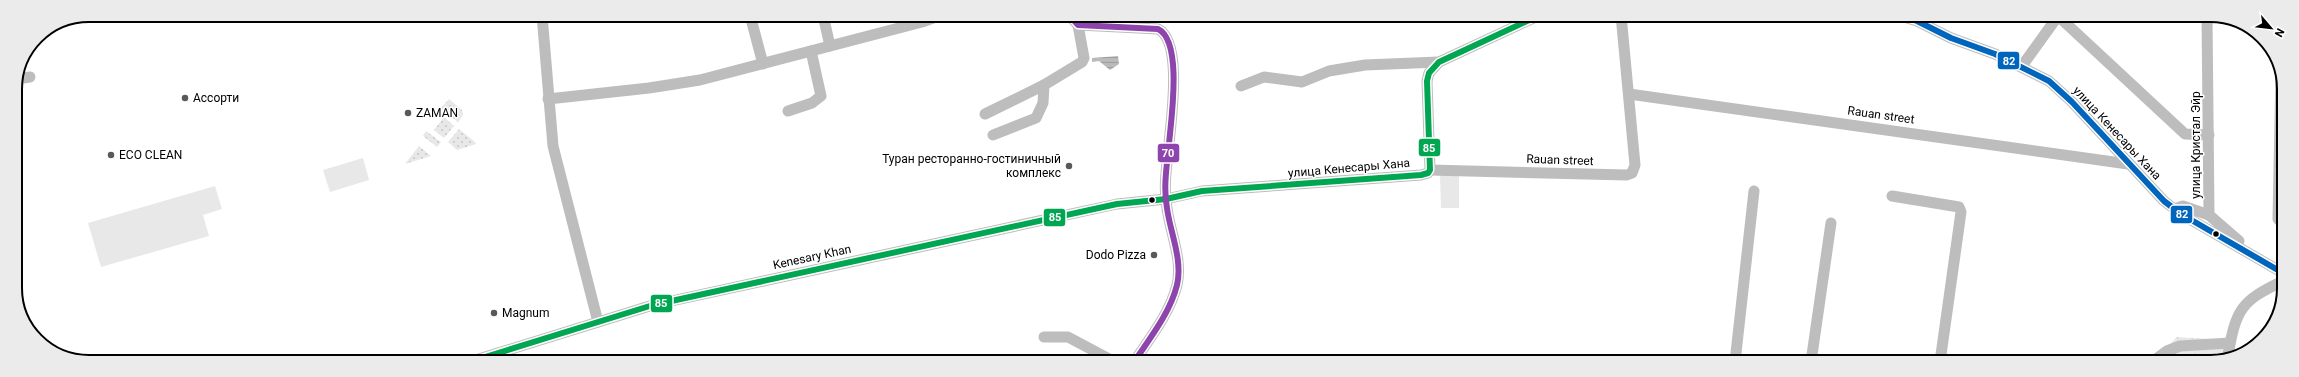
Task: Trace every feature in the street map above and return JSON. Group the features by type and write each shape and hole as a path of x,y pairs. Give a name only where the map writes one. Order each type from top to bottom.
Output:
{"street":[{"path":"542,22 552,146 598,322"},
{"path":"752,22 763,64"},
{"path":"825,22 830,46"},
{"path":"548,99 693,81 922,22"},
{"path":"985,114 1044,85 1082,62 1084,58 1078,25 1075,22"},
{"path":"1241,86 1264,77 1302,82 1329,71 1365,65 1439,62 1525,22"},
{"name":"Rauan street","path":"1430,170 1627,175 1632,173 1635,165 1622,22"},
{"name":"улица Кенесары Хана","path":"1916,22 2022,66 2049,81 2072,102 2164,202 2277,270"},
{"path":"2022,66 2054,22"},
{"path":"2064,22 2185,134 2208,135"},
{"name":"улица Кристал Эйр","path":"2207,22 2209,215 2252,255"},
{"path":"1078,25 1158,29 1163,32 1172,50 1173,96 1166,199 1178,265 1177,285 1169,306 1138,355"},
{"path":"788,111 812,103 820,96 811,51"},
{"path":"1430,170 1427,81 1429,73 1439,62"},
{"path":"23,78 30,77"},
{"path":"993,135 1036,118 1043,103 1044,85"},
{"name":"Rauan street","path":"1629,94 1659,96 2128,164"},
{"name":"улица Кенесары Хана","path":"1166,199 1202,191 1421,175 1428,173 1430,170"},
{"path":"1736,355 1754,191"},
{"path":"1892,196 1959,207 1961,212 1941,355"},
{"name":"Kenesary Khan","path":"492,355 673,300 1118,204 1166,199"},
{"path":"2175,209 2183,206 2209,215"},
{"path":"1812,355 1830,223"},
{"path":"2228,352 2236,323 2250,298 2277,284"},
{"path":"1044,337 1068,337 1102,355"},
{"path":"2162,355 2167,351 2180,346 2230,343"}],"green space":[{"path":"449,99 462,110 463,115 458,122 441,108"},
{"path":"444,117 454,126 444,138 434,130"},
{"path":"459,129 476,144 457,150 448,142"},
{"path":"426,131 441,142 437,147 423,136"},
{"path":"419,146 431,156 405,164"},
{"path":"363,158 369,180 330,192 323,170"},
{"path":"1440,175 1459,175 1459,208 1441,208"},
{"path":"215,186 222,209 203,215 209,236 101,267 88,223"},
{"path":"2177,337 2226,340 2225,353 2223,354 2159,355"}],"shaded area":[{"path":"1118,56 1119,64 1110,70 1099,61 1092,62 1092,58"}],"transit line":[{"name":"70","path":"1075,22 1078,25 1158,29 1166,36 1171,49 1174,82 1165,192 1177,256 1177,285 1165,315 1139,355"},
{"name":"85","path":"492,355 653,305 1117,204 1166,199 1202,191 1421,175 1428,173 1430,170 1427,81 1429,73 1439,62 1525,22"},
{"name":"82","path":"1919,22 1951,38 1995,54 2049,81 2072,102 2164,201 2181,214 2277,270"}],"place":[{"name":"Ассорти","path":"185,98"},
{"name":"ZAMAN","path":"408,113"},
{"name":"ECO CLEAN","path":"111,155"},
{"name":"Туран ресторанно-гостиничный комплекс","path":"1069,166"},
{"name":"Dodo Pizza","path":"1154,255"},
{"name":"Magnum","path":"494,313"}]}
